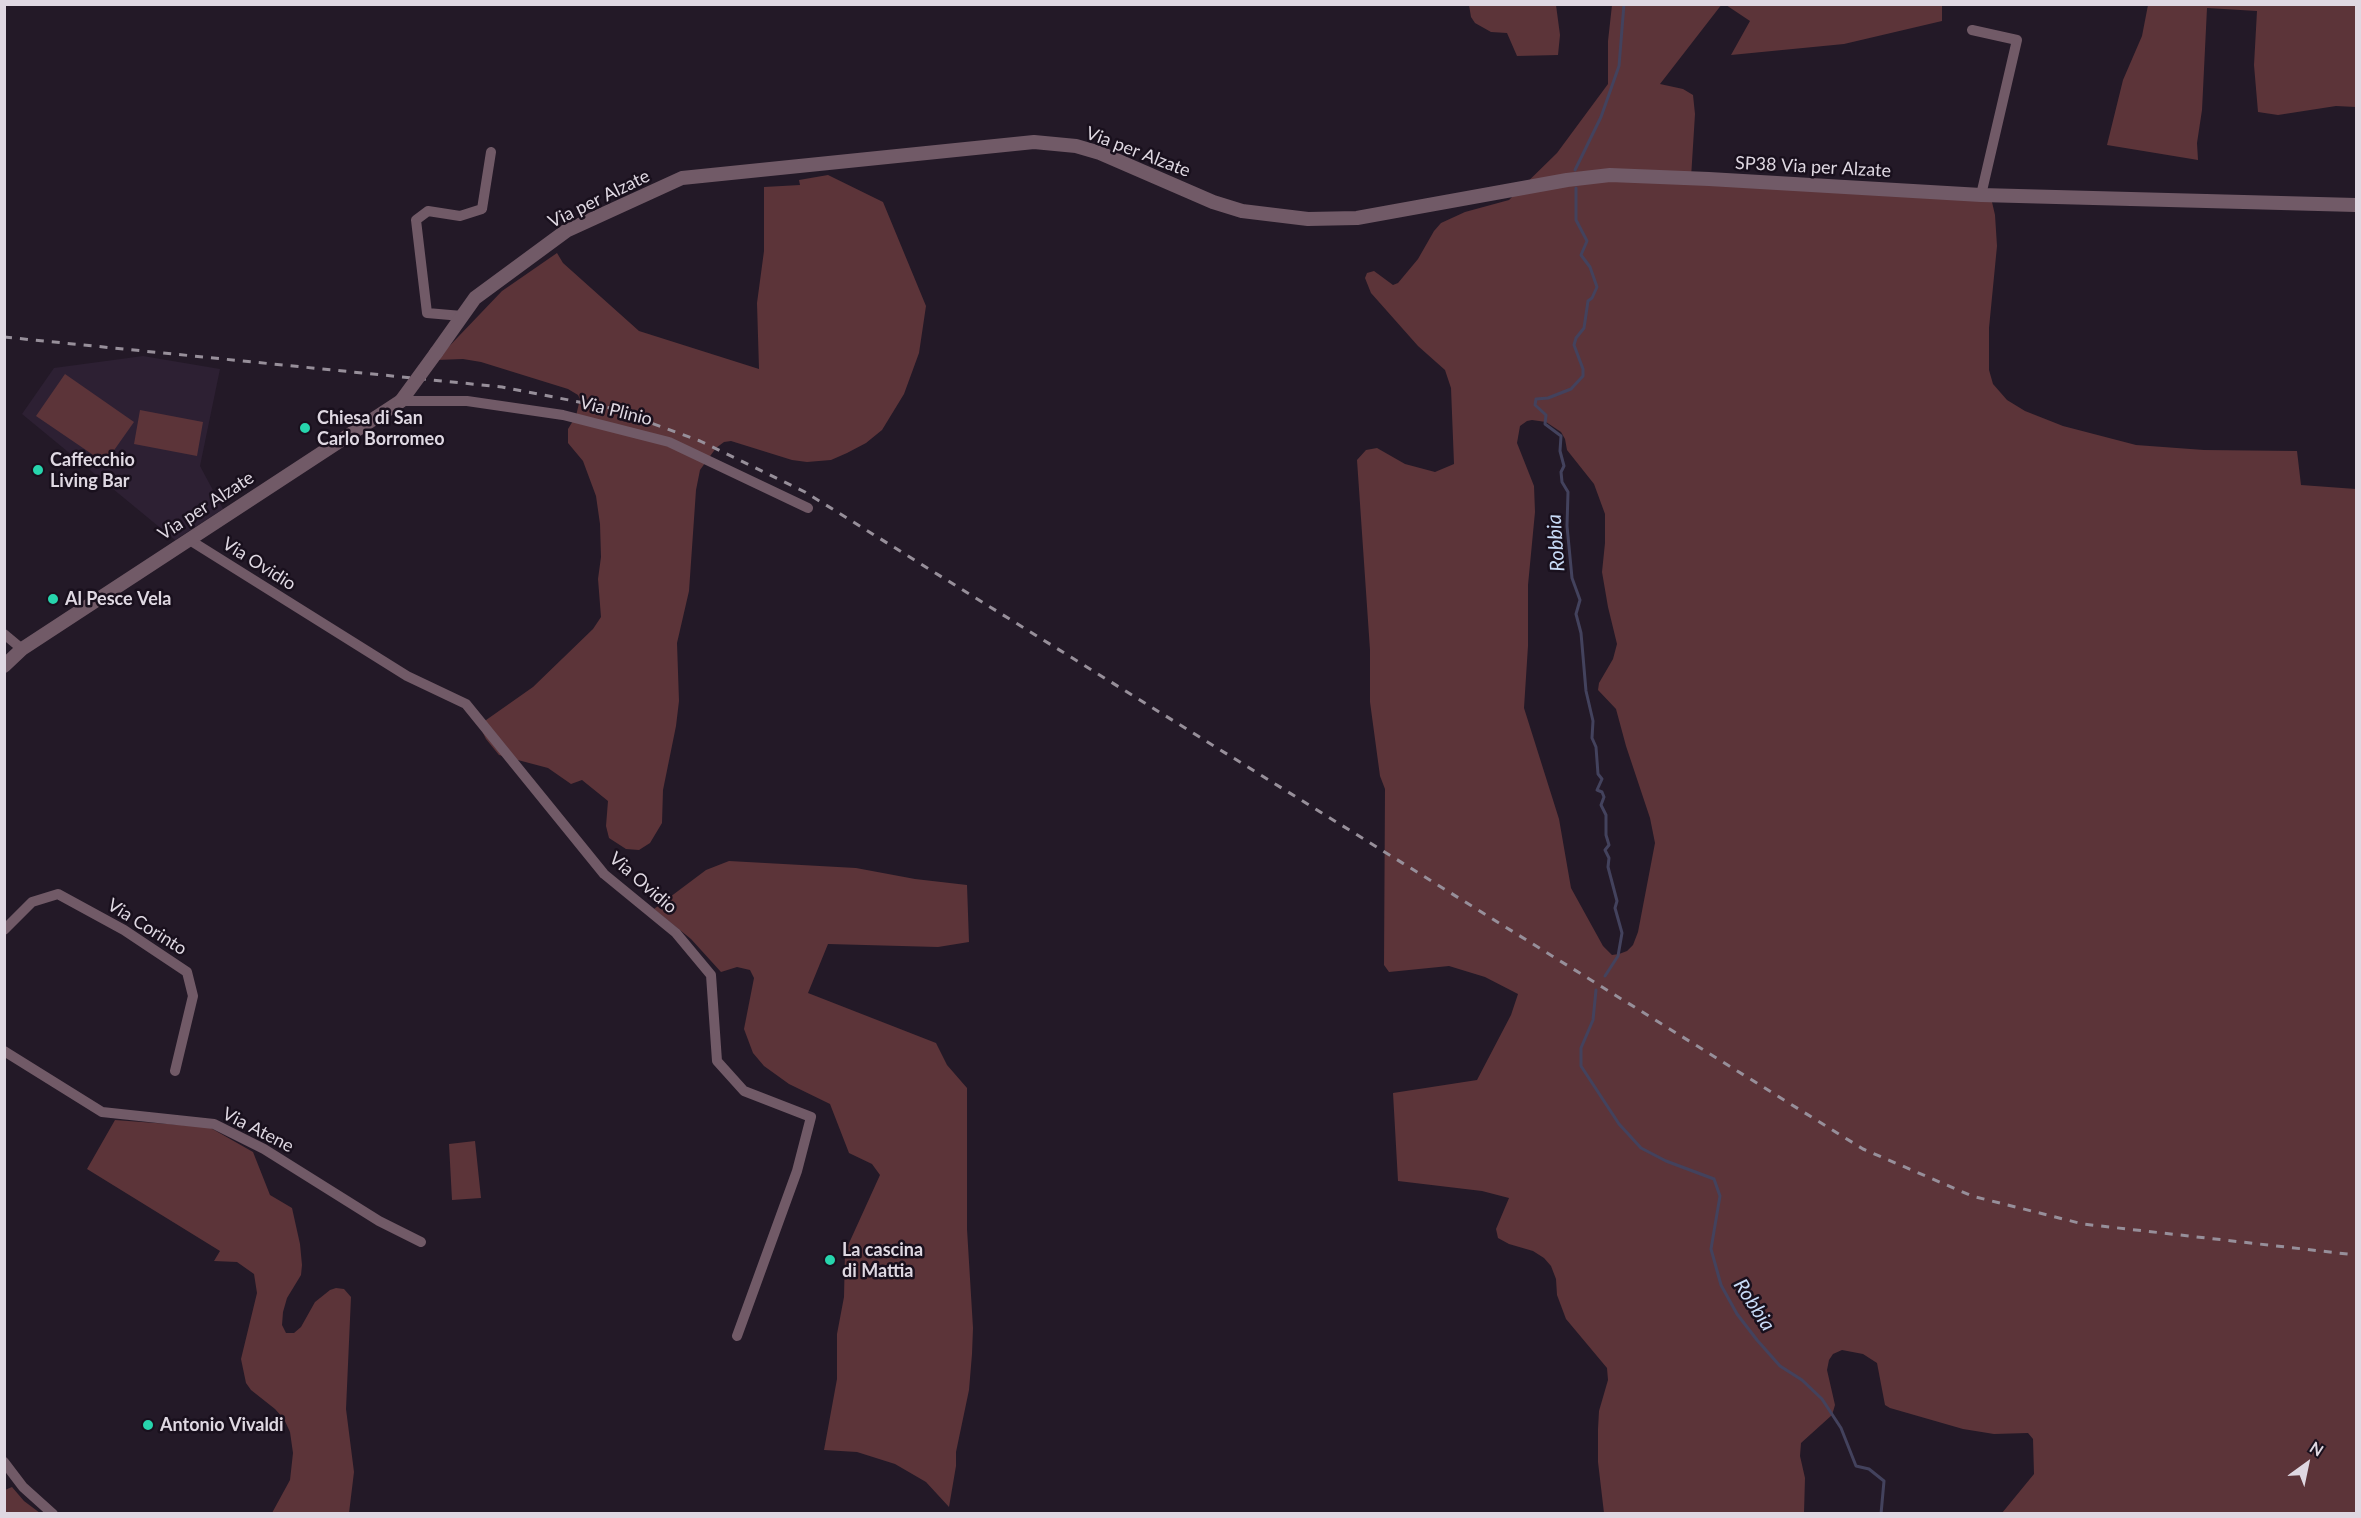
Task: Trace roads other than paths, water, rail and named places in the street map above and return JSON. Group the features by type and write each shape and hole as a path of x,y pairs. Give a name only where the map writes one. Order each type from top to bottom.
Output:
{"street":[{"path":"1972,30 2017,40 1981,195"},
{"name":"Via per Alzate","path":"4,666 22,649 401,401 475,298 566,231 682,178 1034,142 1054,143 1100,153 1242,212 1272,217"},
{"path":"462,316 427,313 416,220 428,211 460,216 482,209 491,152"},
{"name":"SP38 Via per Alzate","path":"1272,217 1357,218 1567,180 1610,176 1708,179 1981,195 2356,205"},
{"name":"Via Plinio","path":"401,401 467,401 563,415 669,442 808,508"},
{"name":"Via Ovidio","path":"188,539 407,676 466,704 604,874 676,933 711,975 717,1061 744,1091 811,1118 797,1171 737,1336"},
{"path":"4,634 22,649"},
{"name":"Via Corinto","path":"4,930 32,903 58,894 124,930 187,972 193,996 176,1071"},
{"name":"Via Atene","path":"4,1051 102,1112 214,1124 264,1149 379,1221 421,1242"},
{"path":"4,1462 23,1486 52,1514"}],"waterway":[{"path":"1575,170 1601,117 1619,66 1624,4"},
{"name":"Robbia","path":"1576,188 1576,220 1587,241 1581,255 1590,267 1597,287 1588,301 1584,328 1576,338 1574,345 1583,369 1583,376 1571,389 1548,398 1536,399 1535,405 1546,415 1545,424 1561,436 1560,451 1564,466 1561,472 1562,482 1568,492 1567,526 1572,578 1580,600 1576,614 1581,633 1586,691 1593,721 1592,738 1596,747 1598,774 1602,779 1597,790 1602,792 1604,797 1601,805 1606,815 1606,835 1609,845 1605,850 1609,858 1608,867 1617,901 1615,908 1622,933 1618,956 1605,976"},
{"name":"Robbia","path":"1596,990 1593,1020 1581,1048 1581,1066 1619,1124 1641,1148 1666,1161 1714,1179 1720,1196 1711,1249 1721,1285 1737,1314 1780,1366 1802,1380 1822,1399 1841,1428 1856,1466 1869,1469 1884,1481 1881,1514"}],"railway":[{"path":"4,337 502,387 610,408 700,441 805,492 1863,1149 1972,1196 2083,1224 2356,1255"}],"place":[{"name":"Chiesa di San Carlo Borromeo","path":"305,428"},
{"name":"Caffecchio Living Bar","path":"38,470"},
{"name":"Al Pesce Vela","path":"53,599"},
{"name":"La cascina di Mattia","path":"830,1260"},
{"name":"Antonio Vivaldi","path":"148,1425"}]}
